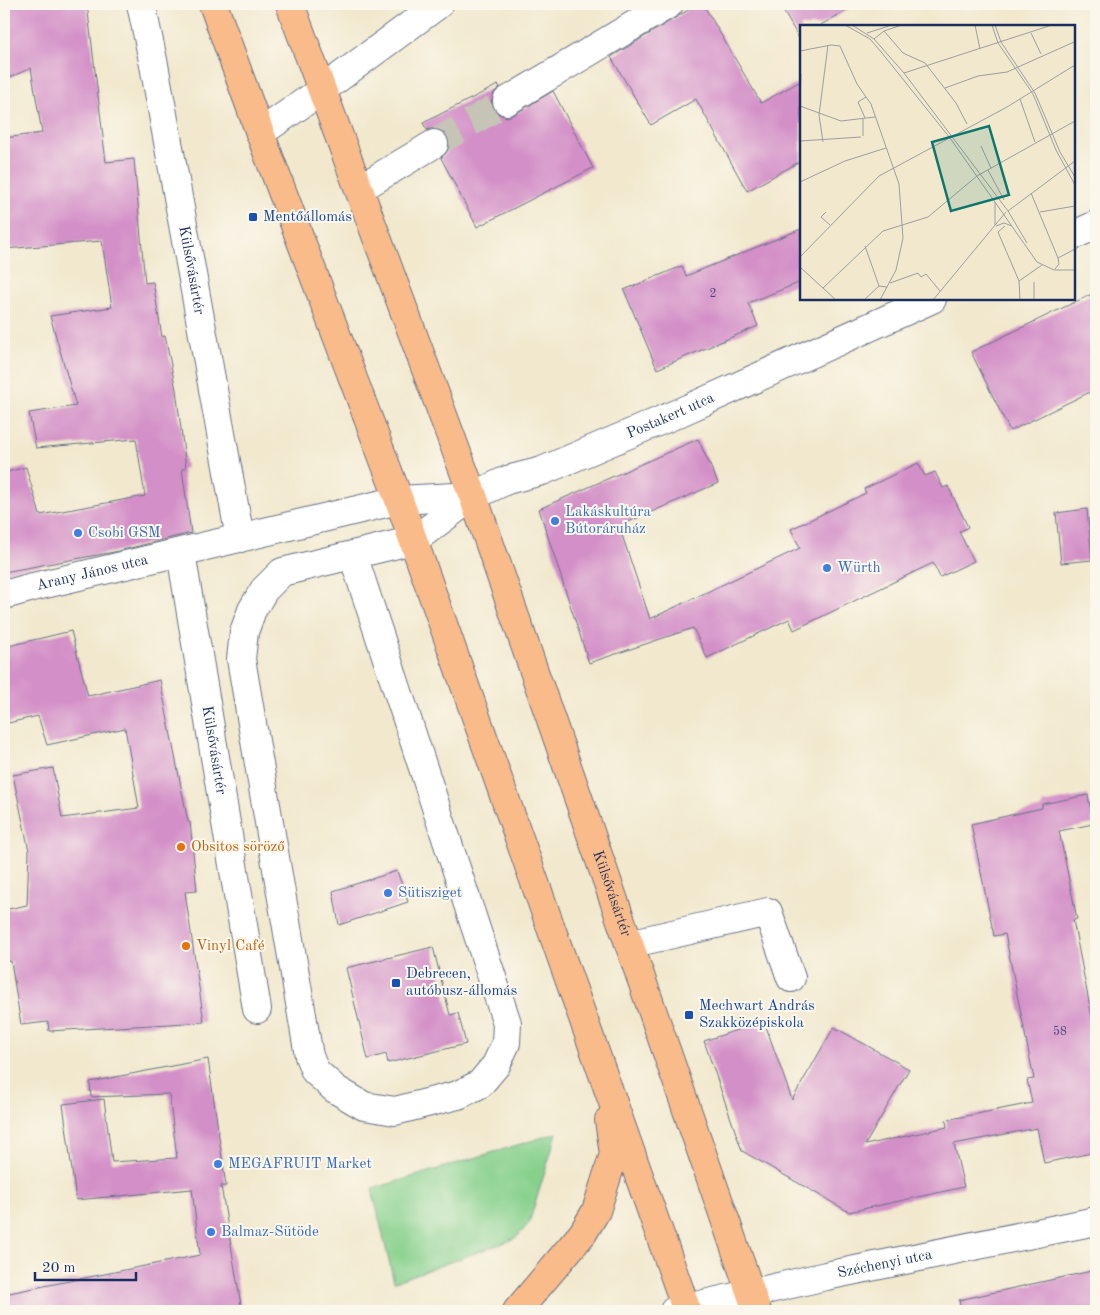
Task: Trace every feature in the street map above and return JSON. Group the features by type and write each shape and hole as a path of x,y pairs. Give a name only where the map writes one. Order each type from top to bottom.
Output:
{"main road":[{"path":"213,4 260,134 400,500 604,1077 683,1310"},
{"name":"Külsővásártér","path":"290,4 473,496 754,1302"},
{"path":"517,1311 583,1233 596,1211 614,1154 604,1077"}],"street":[{"name":"Külsővásártér","path":"141,4 154,65 240,538"},
{"path":"260,134 439,4"},
{"path":"507,101 669,4"},
{"path":"359,189 434,144"},
{"path":"1075,235 1096,225"},
{"name":"Postakert utca","path":"400,500 473,496 507,480 542,471 667,418 930,300"},
{"path":"353,556 507,1023 506,1043 496,1066 480,1084 458,1095 395,1111 364,1106 335,1089 315,1071 309,1056 241,659 244,632 252,610 264,590 282,572 414,540 473,496"},
{"path":"181,553 400,500"},
{"name":"Külsővásártér","path":"181,553 257,1009"},
{"name":"Arany János utca","path":"4,595 181,553"},
{"path":"629,944 768,912 791,978"},
{"name":"Széchenyi utca","path":"683,1310 754,1302 1096,1221"}],"green space":[{"path":"557,1133 529,1223 518,1236 509,1241 394,1282 372,1189"}],"building":[{"path":"4,4 87,4 106,162 134,159 145,283 153,282 162,337 165,336 176,390 186,468 182,469 191,533 114,552 4,572 4,473 26,467 40,515 145,496 136,439 36,448 29,413 76,406 50,316 112,307 102,241 4,249 4,138 42,133 31,68 4,80"},
{"path":"698,4 703,4 761,103 800,82 800,162 747,191 696,99 651,125 611,57"},
{"path":"779,4 858,4 821,25 800,25 799,38"},
{"path":"498,85 500,87 494,93 491,102 499,114 507,117 553,91 593,168 477,227 441,158 448,151 450,143 448,136 441,130 434,128 427,130 423,123"},
{"path":"800,229 800,282 748,303 758,326 657,369 624,290 682,266 686,276"},
{"path":"1096,292 1096,389 1010,431 971,352"},
{"path":"698,439 718,483 619,526 650,619 800,548 791,529 866,493 864,489 918,463 925,476 935,472 943,488 948,486 968,527 959,532 974,561 940,577 933,563 794,630 789,619 707,658 693,628 589,663 539,509"},
{"path":"1087,509 1092,560 1061,563 1056,513"},
{"path":"71,631 88,696 160,680 188,822 190,822 197,891 185,892 204,1022 49,1031 48,1022 21,1025 11,961 4,962 4,910 27,905 29,851 13,775 53,768 62,818 139,808 125,728 47,745 38,716 4,724 4,647"},
{"path":"1088,795 1093,824 1059,831 1077,919 1073,920 1096,1038 1096,1152 1044,1163 1037,1128 954,1144 964,1187 849,1212 742,1151 704,1041 764,1021 792,1100 834,1027 909,1069 865,1145 947,1127 946,1120 1032,1103 1027,1080 1034,1079 1005,934 994,936 971,824 1042,808 1042,804"},
{"path":"397,871 408,902 339,925 333,891"},
{"name":"Debrecen, autóbusz-állomás","path":"433,947 450,1015 458,1013 466,1044 388,1063 386,1054 368,1059 346,968"},
{"path":"208,1059 226,1186 221,1186 242,1311 4,1311 4,1294 200,1255 192,1189 76,1200 63,1104 104,1099 112,1162 177,1158 169,1094 91,1097 90,1082"},
{"path":"1096,1270 1096,1311 961,1311 959,1300"}],"tunnel":[{"path":"434,144 507,101"}],"place":[{"name":"Mentőállomás","path":"253,217"},
{"name":"Lakáskultúra Bútoráruház","path":"555,521"},
{"name":"Csobi GSM","path":"78,533"},
{"name":"Würth","path":"827,568"},
{"name":"Obsitos söröző","path":"181,847"},
{"name":"Sütisziget","path":"388,893"},
{"name":"Vinyl Café","path":"186,946"},
{"name":"Debrecen, autóbusz-állomás","path":"396,983"},
{"name":"Mechwart András Szakközépiskola","path":"689,1015"},
{"name":"MEGAFRUIT Market","path":"218,1164"},
{"name":"Balmaz-Sütöde","path":"211,1232"}]}
